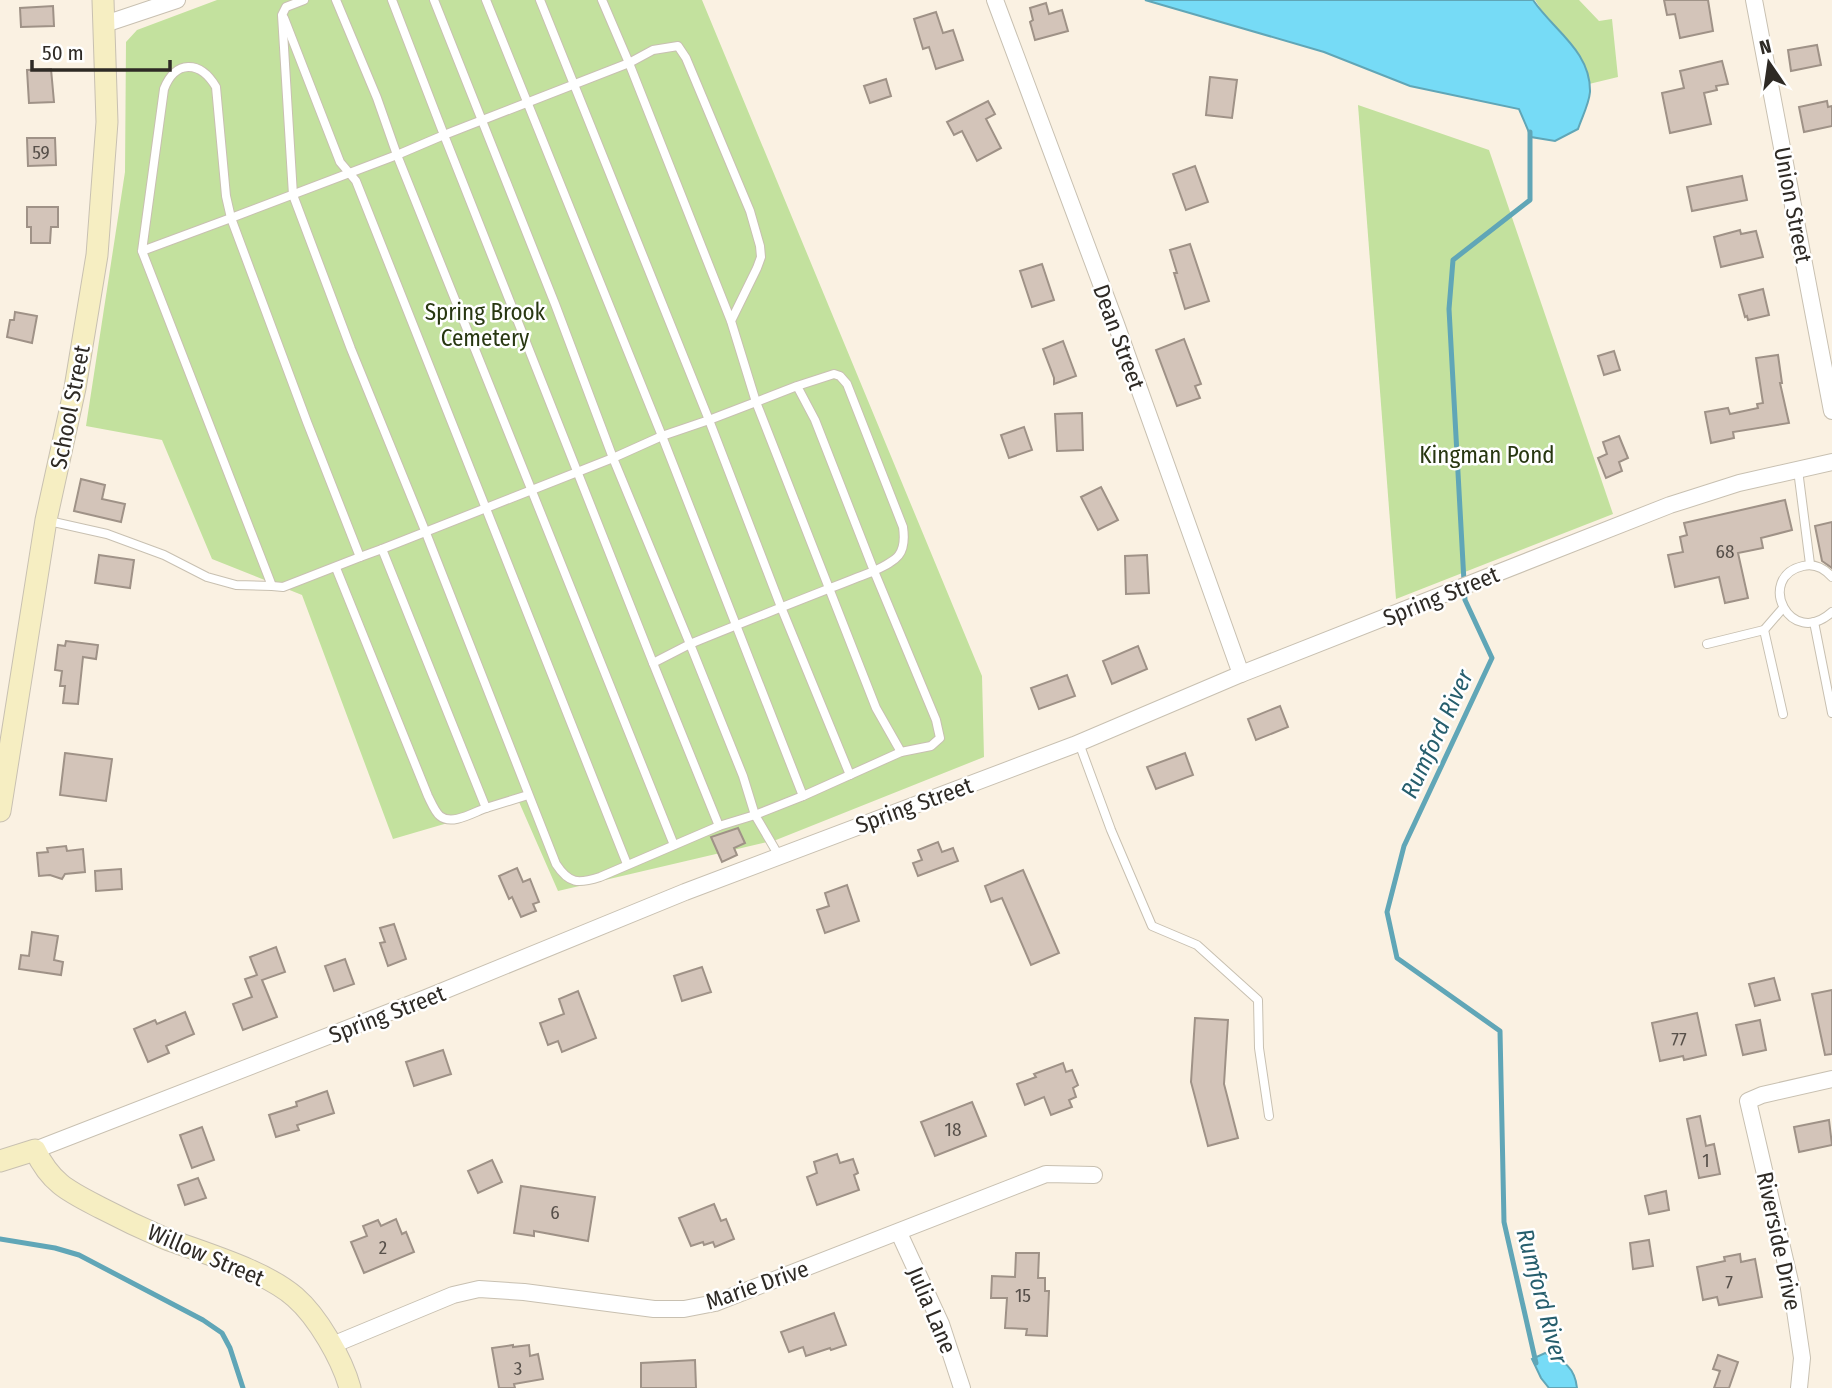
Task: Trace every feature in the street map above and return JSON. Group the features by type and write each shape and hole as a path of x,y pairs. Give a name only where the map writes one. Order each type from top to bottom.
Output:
{"main road":[{"name":"School Street","path":"0,811 46,520 75,388 97,255 107,122 103,0"},
{"name":"Spring Street","path":"0,1161 35,1150"},
{"name":"Willow Street","path":"35,1150 51,1177 67,1190 162,1237 240,1266 294,1296 310,1313 347,1377 350,1388"}],"street":[{"path":"105,24 177,0"},
{"name":"Dean Street","path":"995,0 1116,324 1241,674"},
{"name":"Union Street","path":"1754,0 1832,411"},
{"name":"Spring Street","path":"35,1150 426,998 779,856 1079,743 1241,674 1670,505 1739,483 1832,463"},
{"name":"Riverside Drive","path":"1799,1388 1802,1358 1792,1290 1748,1101 1832,1079"},
{"name":"Marie Drive","path":"330,1346 453,1295 479,1289 654,1309 684,1309 715,1303 1046,1174 1094,1175"},
{"name":"Julia Lane","path":"899,1233 941,1324 962,1388"}],"lane":[{"path":"304,0 286,7 282,15 293,195 356,362 528,795 564,877 585,881 719,826 803,796 901,752 931,746 940,737 815,420 797,386"},
{"path":"336,0 674,845"},
{"path":"392,0 719,826"},
{"path":"434,0 613,458 743,776 755,815 779,856"},
{"path":"486,0 662,436 803,796"},
{"path":"540,0 850,775"},
{"path":"602,0 731,321 756,402 876,708 901,752"},
{"path":"282,15 340,162 356,181 627,864"},
{"path":"142,251 575,86 653,50 678,46 687,58 750,212 760,246 761,257 731,321"},
{"path":"272,586 142,251 164,89 169,76 180,69 200,68 216,87 225,186 232,218 302,410 360,557"},
{"path":"46,520 119,538 164,555 207,577 236,585 283,587 426,533 662,436 797,386 834,374 840,376 847,384 903,527 905,539 902,551 894,561 874,571 690,644 653,663"},
{"path":"1797,470 1810,564"},
{"path":"382,549 486,808"},
{"path":"1832,576 1825,569 1810,564 1795,568 1784,578 1779,593 1783,608 1793,619 1814,622 1823,620 1832,612"},
{"path":"336,568 428,796 440,816 448,820 458,819 528,795"},
{"path":"1707,644 1764,630 1783,608"},
{"path":"1814,622 1832,713"},
{"path":"1764,630 1783,714"},
{"path":"1079,743 1111,830 1153,926 1197,946 1258,1000 1259,1048 1269,1116"}],"green space":[{"name":"Spring Brook Cemetery","path":"217,0 702,0 982,676 984,757 776,840 558,891 519,802 393,839 302,595 212,559 162,440 86,426 125,172 126,42 137,30"},
{"path":"1535,0 1579,0 1599,21 1612,19 1618,77 1589,84"},
{"name":"Kingman Pond","path":"1358,105 1489,150 1613,514 1396,599"}],"water":[{"path":"1145,0 1533,0 1578,53 1589,78 1587,106 1578,129 1555,141 1531,137 1519,109 1410,86 1324,52"},
{"path":"1545,1353 1571,1370 1577,1388 1549,1388 1532,1359"}],"building":[{"path":"1664,0 1708,0 1713,31 1680,38 1675,14 1667,15"},
{"path":"1046,3 1049,14 1062,10 1068,31 1035,40 1030,22 1033,20 1030,8"},
{"path":"53,6 54,26 21,27 20,8"},
{"path":"936,12 943,33 953,30 963,60 936,69 929,47 923,49 914,19"},
{"path":"1817,45 1821,65 1791,71 1788,50"},
{"path":"1722,61 1728,84 1716,86 1717,90 1704,93 1711,124 1670,133 1662,93 1684,88 1680,71"},
{"path":"51,69 54,102 29,103 27,70"},
{"path":"1210,77 1237,80 1232,118 1206,115"},
{"path":"886,79 891,96 870,103 864,86"},
{"path":"988,101 995,114 986,119 1001,148 977,161 962,131 954,135 947,122"},
{"path":"1827,101 1828,107 1832,106 1832,126 1804,132 1799,107"},
{"path":"27,138 55,138 56,165 28,166"},
{"path":"1195,166 1208,202 1186,210 1173,174"},
{"path":"1742,176 1747,200 1692,211 1687,187"},
{"path":"27,207 58,207 58,227 51,227 50,243 31,243 31,227 27,227"},
{"path":"1740,230 1741,234 1756,231 1763,257 1721,267 1714,237"},
{"path":"1190,244 1209,301 1185,309 1170,250"},
{"path":"1042,264 1054,300 1032,307 1020,271"},
{"path":"1763,289 1769,315 1748,320 1739,295"},
{"path":"15,312 37,316 32,343 7,337 10,320 14,320"},
{"path":"1184,339 1201,384 1195,386 1200,398 1177,406 1156,350"},
{"path":"1063,341 1076,376 1054,384 1043,349"},
{"path":"1614,351 1620,370 1604,375 1598,356"},
{"path":"1778,355 1780,383 1789,423 1733,432 1734,438 1711,443 1705,412 1728,408 1730,414 1758,408 1757,404 1763,403 1756,358"},
{"path":"1082,413 1083,450 1057,451 1055,414"},
{"path":"1024,427 1032,450 1009,458 1001,435"},
{"path":"1619,436 1628,458 1619,462 1622,471 1606,478 1598,458 1607,454 1603,442"},
{"path":"81,479 105,485 102,499 125,504 121,522 74,511"},
{"path":"1101,487 1118,520 1098,530 1081,497"},
{"path":"1785,500 1792,530 1761,538 1763,548 1738,553 1748,598 1725,603 1719,577 1675,587 1668,555 1683,552 1680,537 1687,535 1684,523"},
{"path":"1832,522 1832,568 1822,561 1815,526"},
{"path":"99,555 134,560 130,588 95,583"},
{"path":"1147,555 1149,593 1126,594 1125,556"},
{"path":"66,641 98,645 96,659 83,657 78,704 63,703 65,686 60,686 62,671 55,670 58,645 65,646"},
{"path":"1138,646 1147,669 1112,684 1103,661"},
{"path":"1067,675 1075,696 1039,709 1031,688"},
{"path":"1280,706 1288,727 1256,740 1248,719"},
{"path":"65,753 112,759 106,801 60,795"},
{"path":"1185,753 1193,775 1156,789 1147,767"},
{"path":"738,828 745,843 734,848 737,855 722,862 711,837"},
{"path":"938,842 942,852 953,848 958,861 918,876 913,863 922,860 918,850"},
{"path":"66,846 67,851 83,849 85,872 65,874 62,879 50,875 39,876 37,853 48,852 47,848"},
{"path":"517,868 523,882 530,879 539,902 533,904 536,911 521,917 499,876"},
{"path":"121,869 122,889 96,891 95,871"},
{"path":"1023,870 1059,953 1031,965 1002,898 991,902 985,886"},
{"path":"847,885 859,921 825,933 817,910 829,906 825,893"},
{"path":"394,924 406,959 388,966 380,943 385,942 380,928"},
{"path":"32,932 58,936 54,960 63,962 61,975 19,969 21,955 29,956"},
{"path":"276,947 285,972 262,980 277,1017 243,1030 233,1004 252,997 245,979 257,975 250,957"},
{"path":"345,959 354,984 334,991 325,966"},
{"path":"702,967 711,992 682,1001 674,976"},
{"path":"1774,978 1780,1000 1755,1006 1749,984"},
{"path":"1832,990 1832,1054 1825,1055 1812,994"},
{"path":"578,991 596,1038 562,1052 558,1041 548,1045 540,1023 564,1014 559,999"},
{"path":"185,1012 194,1034 166,1046 169,1053 148,1062 134,1029 155,1020 157,1024"},
{"path":"1697,1013 1706,1055 1684,1060 1683,1056 1660,1061 1652,1023"},
{"path":"1195,1018 1228,1020 1224,1084 1238,1138 1208,1146 1191,1082"},
{"path":"1760,1020 1766,1050 1743,1055 1736,1025"},
{"path":"443,1050 451,1074 414,1086 406,1062"},
{"path":"1063,1063 1066,1072 1072,1070 1078,1085 1073,1088 1076,1097 1069,1100 1072,1107 1051,1115 1044,1097 1025,1105 1017,1084"},
{"path":"327,1091 334,1113 297,1125 299,1130 276,1137 269,1115 297,1106 296,1102"},
{"path":"972,1102 986,1136 935,1156 921,1122"},
{"path":"1700,1116 1706,1146 1714,1144 1720,1174 1699,1178 1687,1119"},
{"path":"1829,1120 1832,1145 1799,1152 1794,1127"},
{"path":"202,1127 214,1160 192,1168 180,1135"},
{"path":"837,1154 840,1163 853,1159 858,1173 854,1175 859,1190 817,1205 807,1177 817,1173 814,1162"},
{"path":"492,1160 502,1182 478,1193 468,1171"},
{"path":"198,1178 206,1198 185,1205 178,1185"},
{"path":"521,1186 595,1197 588,1241 534,1231 534,1236 514,1233"},
{"path":"1666,1191 1669,1210 1649,1214 1645,1196"},
{"path":"714,1204 721,1221 726,1219 734,1239 715,1247 713,1242 691,1246 679,1218"},
{"path":"396,1219 402,1234 406,1232 414,1252 364,1273 351,1242 367,1236 363,1226 378,1220 381,1226"},
{"path":"1649,1240 1653,1266 1633,1269 1630,1243"},
{"path":"1016,1253 1039,1253 1038,1278 1045,1278 1045,1291 1049,1291 1047,1336 1026,1335 1027,1329 1005,1328 1007,1298 991,1298 992,1276 1015,1277"},
{"path":"1740,1254 1741,1262 1755,1259 1762,1297 1719,1305 1717,1297 1703,1300 1697,1267 1725,1261 1724,1257"},
{"path":"834,1313 846,1345 806,1356 803,1347 789,1352 781,1332"},
{"path":"529,1345 530,1356 538,1354 543,1379 514,1384 515,1388 499,1388 492,1348"},
{"path":"1718,1355 1738,1362 1729,1388 1714,1388 1720,1371 1713,1369"},
{"path":"695,1360 696,1388 641,1388 641,1363"}],"waterway":[{"name":"Rumford River","path":"1530,132 1530,200 1453,260 1449,309 1465,600 1492,658 1404,846 1387,912 1397,958 1500,1031 1504,1222 1536,1363"},
{"path":"0,1239 79,1255 203,1320 222,1333 230,1348 243,1388"}]}
